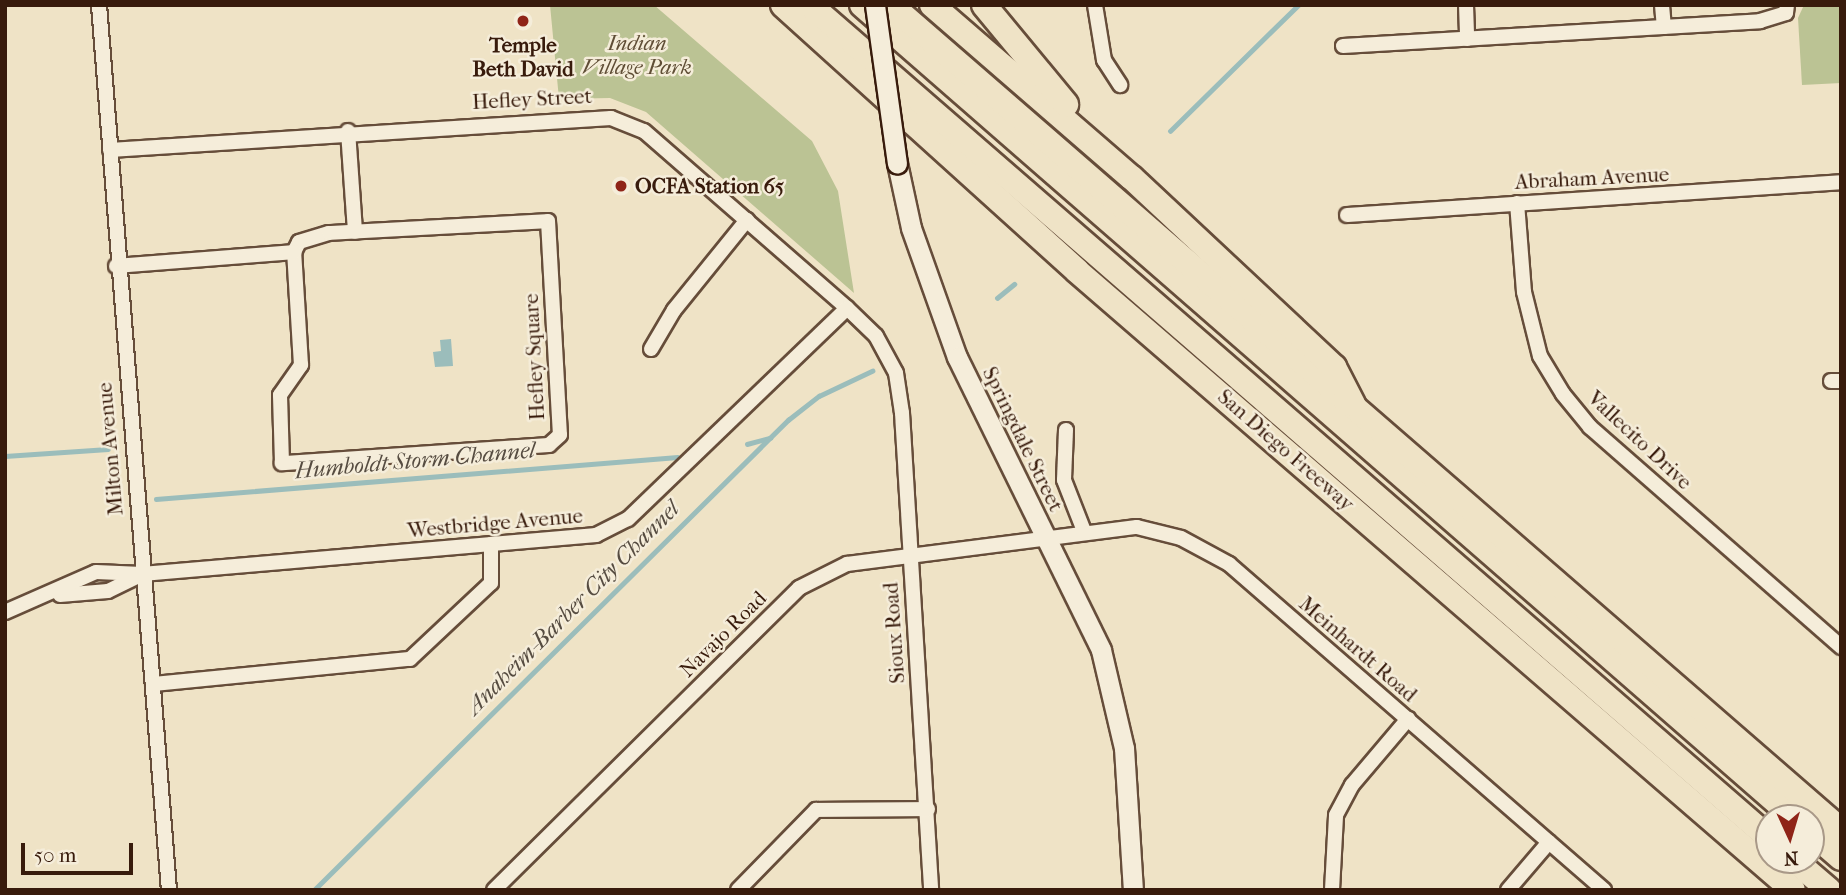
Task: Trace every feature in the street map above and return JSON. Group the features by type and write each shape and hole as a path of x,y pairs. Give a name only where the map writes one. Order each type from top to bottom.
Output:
{"highway":[{"name":"San Diego Freeway","path":"783,5 1088,280 1793,890"},
{"path":"810,5 1755,826"},
{"path":"862,5 1779,804"},
{"path":"891,5 1360,417 1841,830"},
{"path":"932,5 1132,178 1334,367 1360,417"},
{"path":"984,5 1132,178"},
{"path":"1825,844 1841,858"},
{"path":"1810,874 1829,890"}],"main road":[{"name":"Springdale Street","path":"874,5 897,163 911,228 957,358 1101,650 1124,748 1133,890"}],"street":[{"name":"Milton Avenue","path":"99,5 116,266 169,890"},
{"path":"1095,5 1104,60 1120,85"},
{"path":"1466,5 1467,39"},
{"path":"1662,5 1664,27"},
{"path":"1343,46 1760,21 1787,9"},
{"name":"Hefley Street","path":"110,150 348,131 611,117 644,131 847,308 876,336 896,373"},
{"path":"348,131 355,232"},
{"name":"Abraham Avenue","path":"1347,215 1841,182"},
{"name":"Vallecito Drive","path":"1517,203 1533,330 1540,356 1563,394 1590,427 1841,647"},
{"path":"651,349 679,303 747,220"},
{"name":"Hefley Square","path":"116,266 294,252 310,235 548,221 560,435 549,445 282,463 280,394 301,365 294,252"},
{"name":"Westbridge Avenue","path":"5,612 52,596 96,572 142,574 596,535 628,519 847,308"},
{"name":"Sioux Road","path":"896,373 932,890"},
{"path":"1066,430 1064,480 1084,531"},
{"name":"Meinhardt Road","path":"1048,541 1084,531 1137,527 1181,538 1228,564 1604,890"},
{"name":"Navajo Road","path":"494,890 799,588 847,564 909,553 1048,541"},
{"path":"153,684 410,659 491,583 491,544"},
{"path":"1332,890 1336,815 1352,785 1408,719"},
{"path":"738,890 816,810 928,808"},
{"path":"1508,890 1549,842"}],"green space":[{"name":"Indian Village Park","path":"550,5 654,5 812,141 838,191 854,293 646,112 610,98 559,99"},
{"path":"1804,5 1841,5 1841,83 1802,85 1798,18"}],"water":[{"path":"451,339 453,366 435,367 433,352 441,351 440,340"}],"waterway":[{"name":"Anaheim-Barber City Channel","path":"1170,131 1298,5"},
{"path":"997,298 1014,284"},
{"name":"Anaheim-Barber City Channel","path":"314,890 788,420 819,396 872,371"},
{"path":"747,444 770,438"},
{"name":"Humboldt Storm Channel","path":"5,456 108,449"},
{"name":"Humboldt Storm Channel","path":"156,499 677,457"}],"place":[{"name":"Temple Beth David","path":"523,21"},
{"name":"OCFA Station 65","path":"621,186"}]}
